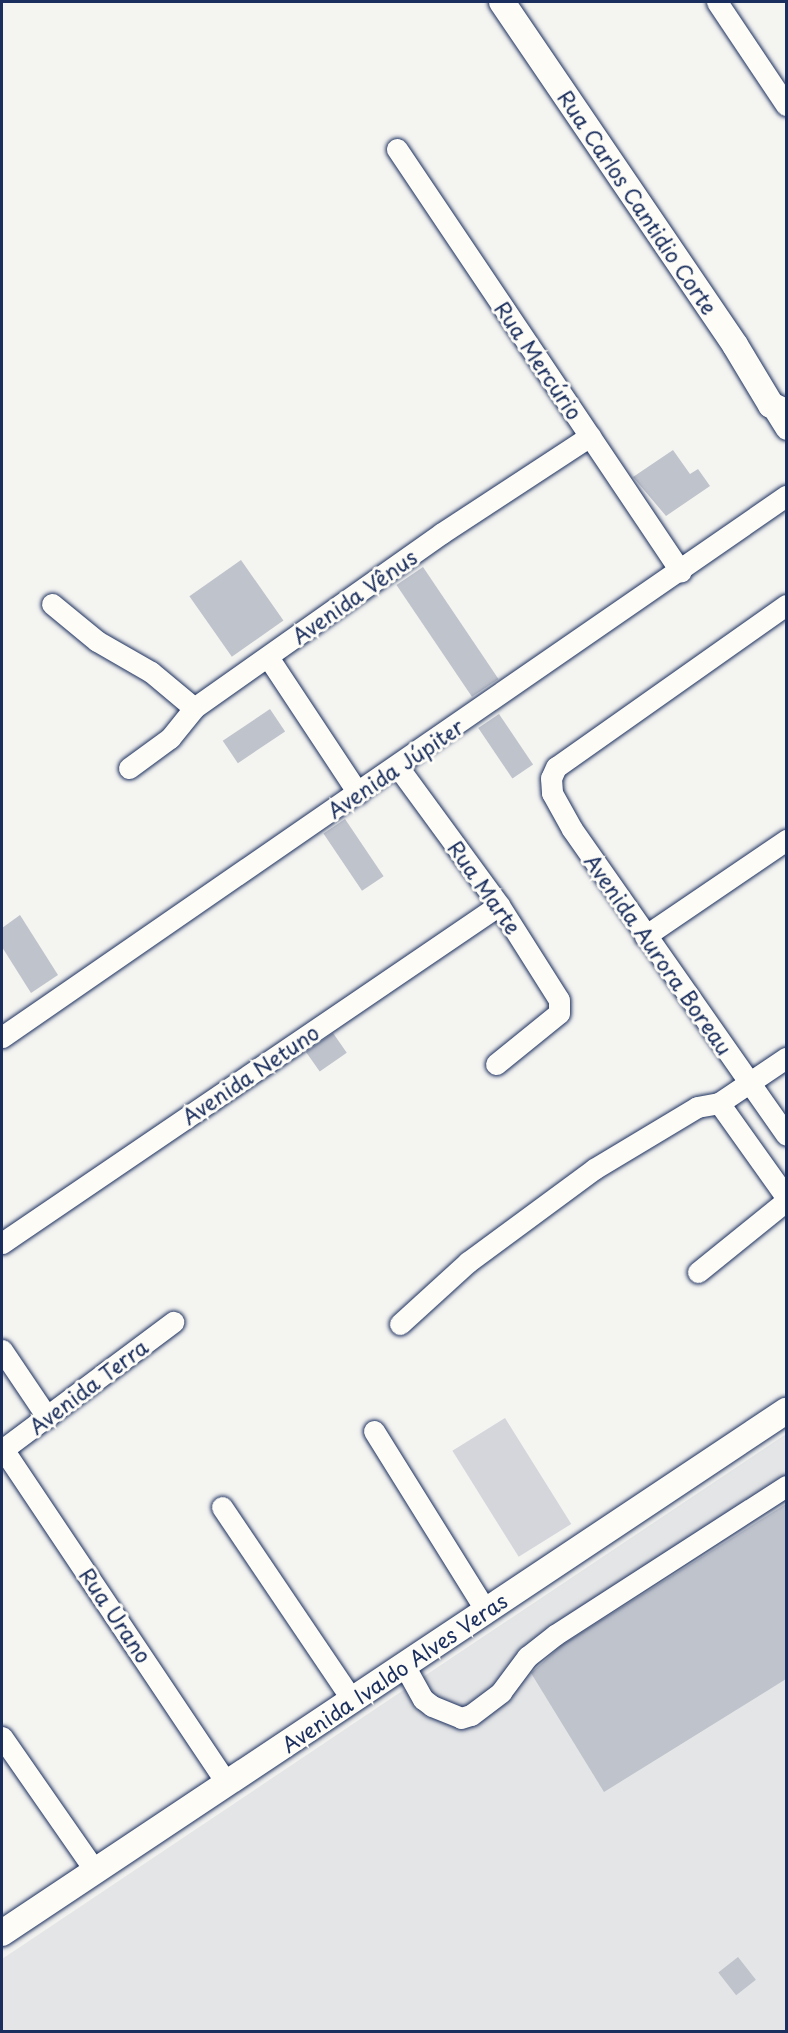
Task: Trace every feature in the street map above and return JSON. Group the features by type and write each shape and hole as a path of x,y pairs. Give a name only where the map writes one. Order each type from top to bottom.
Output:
{"main road":[{"name":"Rua Carlos Cantidio Corte","path":"502,2 778,409"},
{"name":"Avenida Ivaldo Alves Veras","path":"2,1933 786,1411"}],"street":[{"path":"717,2 786,105"},
{"name":"Rua Mercúrio","path":"397,149 681,572"},
{"name":"Rua Carlos Cantidio Corte","path":"778,409 786,429"},
{"name":"Avenida Vênus","path":"129,768 170,738 194,708 442,533 590,436"},
{"name":"Avenida Júpiter","path":"2,1037 681,572 786,496"},
{"path":"51,604 97,640 151,672 194,708"},
{"name":"Avenida Aurora Boreau","path":"786,605 556,767 551,778 559,809 645,936 786,1135"},
{"path":"268,657 358,793"},
{"name":"Rua Marte","path":"398,767 499,904 556,995 559,1013 496,1064"},
{"path":"645,936 786,840"},
{"name":"Avenida Netuno","path":"2,1243 499,904"},
{"path":"400,1324 468,1262 594,1169 697,1107 719,1103 786,1058"},
{"path":"698,1272 786,1199 719,1103"},
{"name":"Avenida Terra","path":"2,1449 173,1322"},
{"path":"2,1350 47,1417"},
{"path":"374,1431 486,1611"},
{"name":"Rua Urano","path":"2,1449 227,1783"},
{"path":"404,1665 423,1699 432,1706 461,1718 471,1715 501,1692 526,1657 555,1635 786,1486"},
{"path":"222,1507 352,1700"},
{"path":"2,1737 95,1870"}],"shaded area":[{"path":"505,1418 571,1524 519,1557 452,1451"},
{"path":"786,1434 786,2031 2,2031 2,1959"}],"building":[{"path":"673,450 690,474 698,469 710,486 666,516 633,477"},
{"path":"241,560 283,621 232,657 189,596"},
{"path":"423,567 498,679 472,697 396,585"},
{"path":"270,709 285,731 238,763 223,741"},
{"path":"499,714 533,765 512,779 478,728"},
{"path":"345,819 384,876 362,891 323,834"},
{"path":"20,915 58,975 31,993 2,947 2,928"},
{"path":"333,1033 347,1053 320,1072 306,1052"},
{"path":"786,1504 786,1679 604,1792 531,1673 562,1645"},
{"path":"738,1957 756,1980 736,1995 718,1972"}]}
